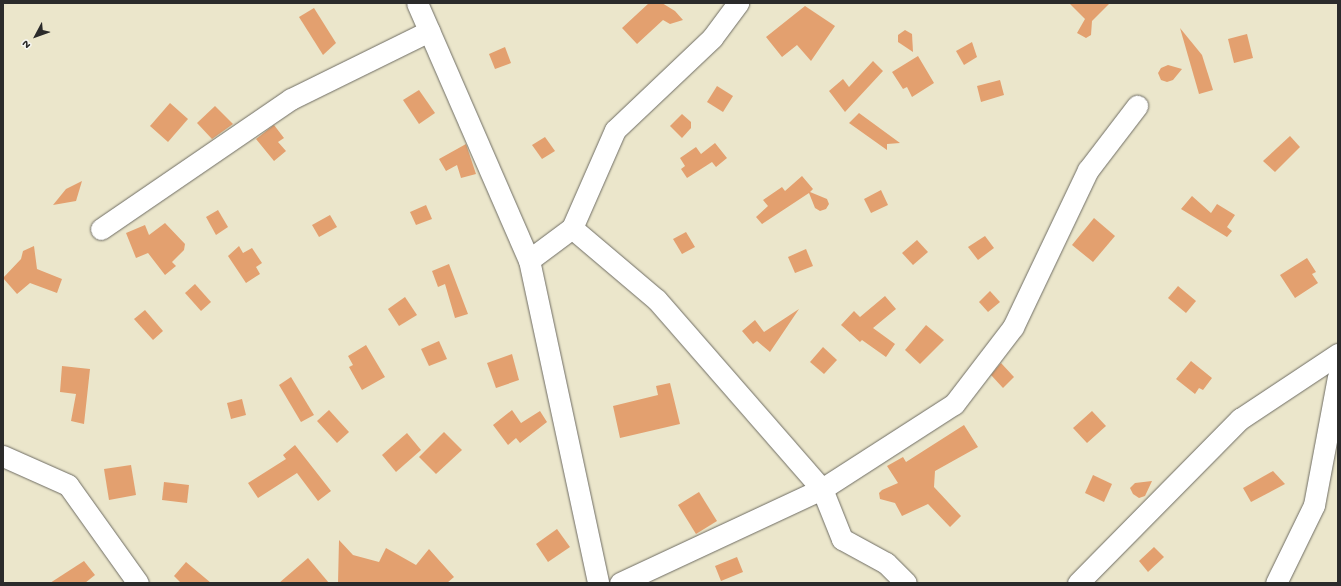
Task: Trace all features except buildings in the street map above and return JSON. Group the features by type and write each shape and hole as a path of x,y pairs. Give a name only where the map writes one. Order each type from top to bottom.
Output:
{"street":[{"path":"417,3 529,260 598,583"},
{"path":"529,260 572,228 615,130 712,38 738,3"},
{"path":"101,229 291,99 429,30"},
{"path":"620,583 822,489 954,404 1012,327 1088,170 1137,106"},
{"path":"572,228 657,300 822,489 842,539 886,563 906,583"},
{"path":"1078,583 1240,419 1338,354"},
{"path":"1276,583 1314,505 1338,377"},
{"path":"3,456 68,485 138,583"}]}
